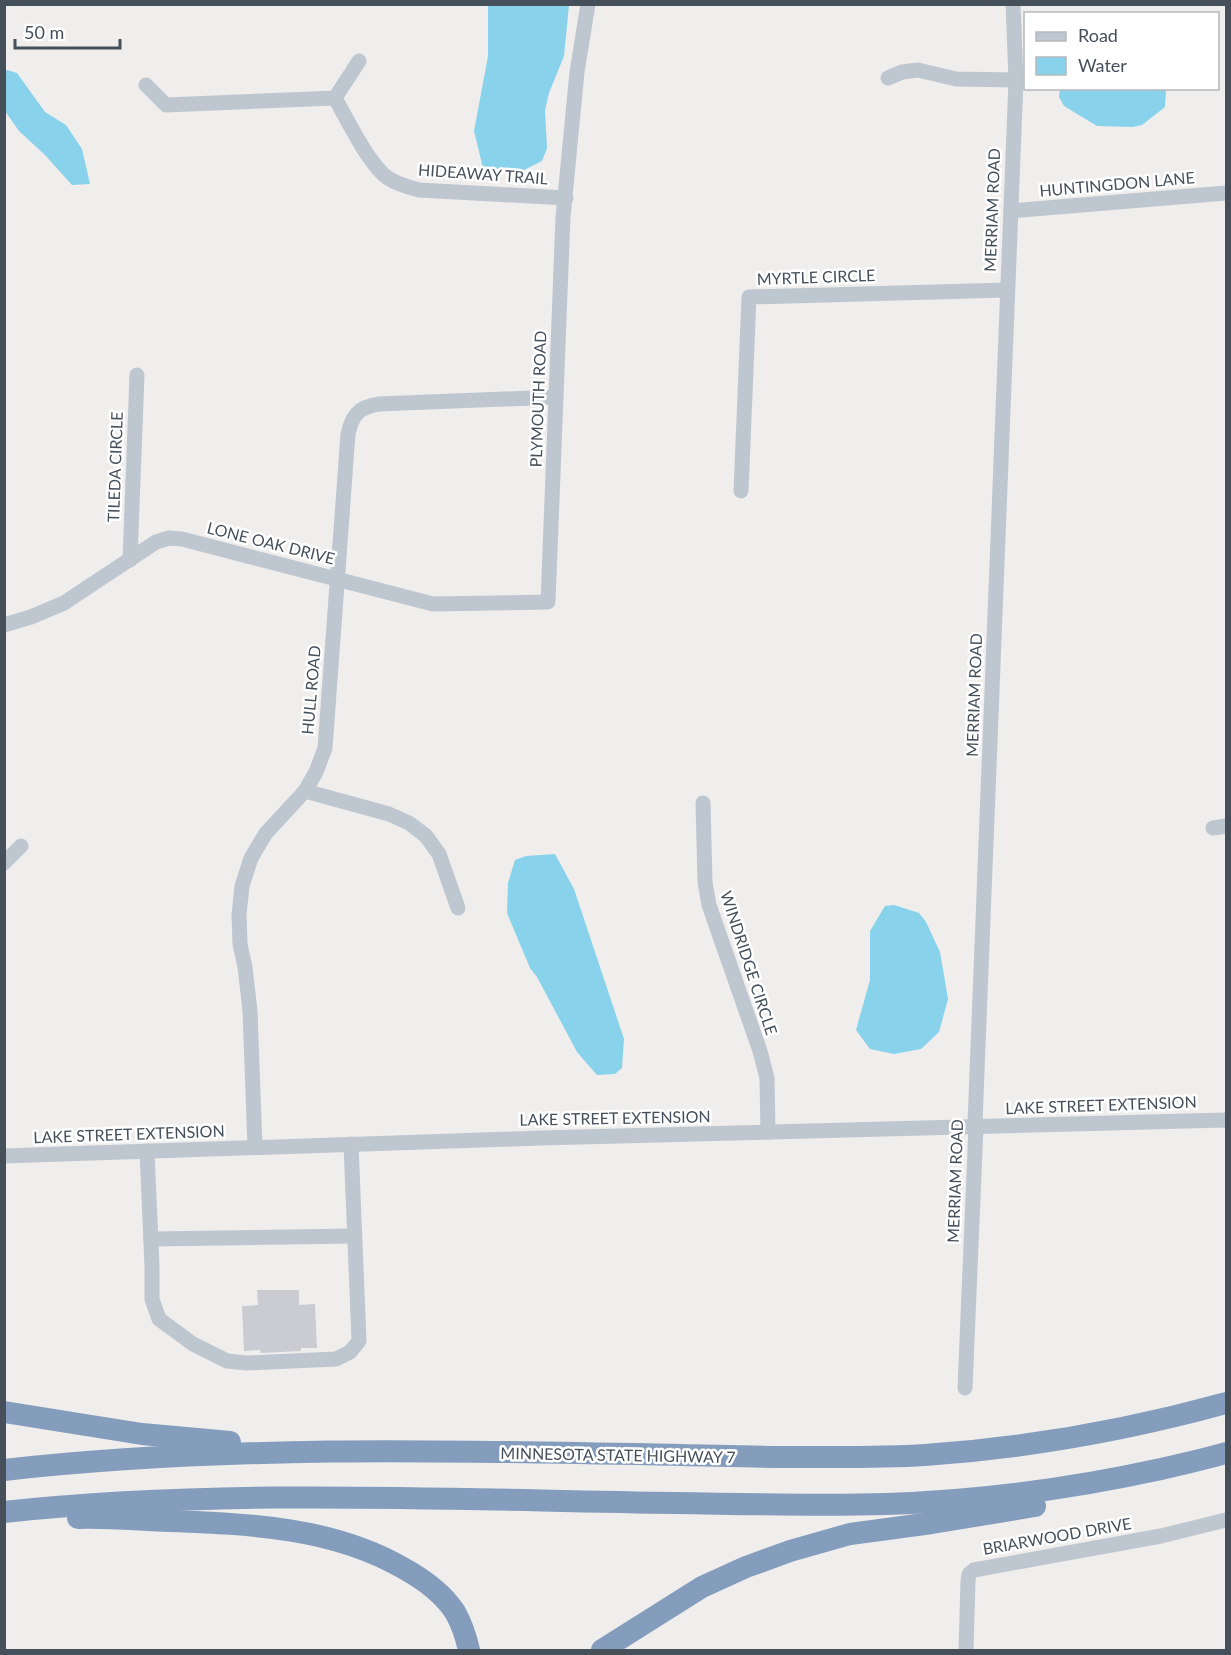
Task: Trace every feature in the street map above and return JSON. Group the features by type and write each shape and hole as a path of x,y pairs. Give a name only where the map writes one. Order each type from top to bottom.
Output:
{"highway":[{"name":"MINNESOTA STATE HIGHWAY 7","path":"4,1470 212,1455 329,1452 784,1458 924,1455 1029,1445 1097,1434 1204,1409 1227,1401"},
{"path":"4,1412 142,1434 203,1440 441,1452"},
{"path":"4,1512 120,1502 286,1496 826,1505 896,1503 1038,1491 1124,1477 1221,1455"},
{"path":"602,1650 702,1587 746,1567 809,1545 850,1534 954,1520 1088,1496 1221,1455"},
{"path":"4,1523 85,1518 229,1523 263,1526 330,1539 396,1563 428,1583 440,1593 456,1614 469,1650"}],"street":[{"name":"PLYMOUTH ROAD","path":"548,602 563,217 576,72 588,4"},
{"name":"MERRIAM ROAD","path":"965,1388 1016,80 1013,4"},
{"path":"146,85 166,105 335,98 359,61"},
{"path":"888,78 902,72 918,70 956,79 1016,80"},
{"name":"HIDEAWAY TRAIL","path":"335,98 373,164 386,177 401,186 419,190 566,198"},
{"name":"HUNTINGDON LANE","path":"1011,211 1227,193"},
{"name":"MYRTLE CIRCLE","path":"741,492 750,297 1007,290"},
{"name":"TILEDA CIRCLE","path":"130,560 137,375"},
{"name":"HULL ROAD","path":"255,1147 250,1011 238,915 242,886 251,858 266,833 304,791 316,772 325,748 350,423 357,413 367,406 379,404 556,397"},
{"name":"LONE OAK DRIVE","path":"4,625 64,603 156,543 169,538 182,539 433,604 548,602"},
{"path":"304,791 389,814 409,823 426,836 439,854 458,908"},
{"name":"WINDRIDGE CIRCLE","path":"703,803 704,871 709,905 760,1051 767,1078 768,1132"},
{"path":"4,863 21,846"},
{"name":"LAKE STREET EXTENSION","path":"4,1156 542,1137 1227,1120"},
{"path":"147,1151 153,1299 159,1318 193,1344 227,1361 247,1363 336,1359 350,1352 358,1341 351,1144"},
{"path":"151,1239 354,1236"},
{"name":"BRIARWOOD DRIVE","path":"966,1650 968,1581 969,1574 974,1570 1150,1538 1227,1520"}],"water":[{"path":"488,5 569,5 564,56 549,93 545,110 547,148 542,161 524,170 483,168 474,131 488,56"},
{"path":"5,71 17,73 45,112 66,125 82,149 90,184 72,185 19,131 5,111"},
{"path":"1060,90 1166,90 1165,107 1142,125 1133,127 1097,126 1064,106 1059,97"},
{"path":"555,854 574,889 624,1039 622,1068 615,1074 597,1075 577,1052 530,968 507,913 508,883 515,860 526,856"},
{"path":"894,905 919,913 926,922 940,952 948,999 939,1032 921,1049 894,1054 870,1049 856,1030 870,980 870,931 885,906"}],"building":[{"path":"257,1290 299,1290 299,1305 315,1304 317,1348 261,1353 260,1350 244,1351 242,1306 258,1305"}]}
